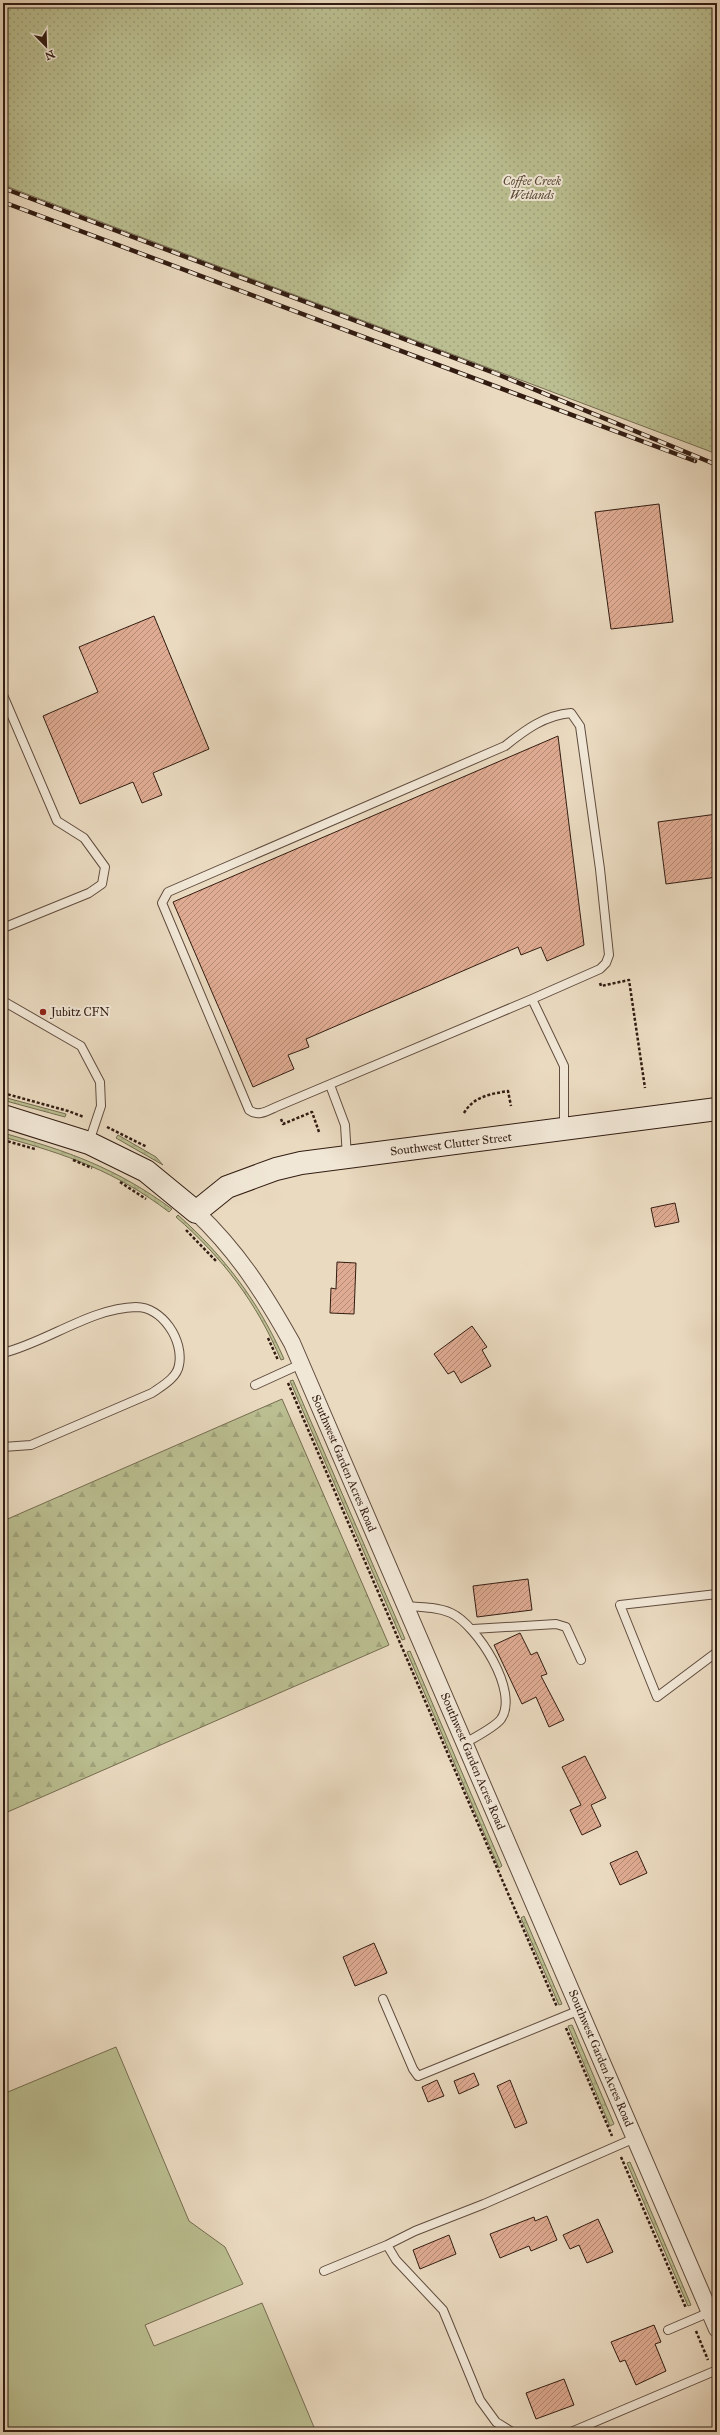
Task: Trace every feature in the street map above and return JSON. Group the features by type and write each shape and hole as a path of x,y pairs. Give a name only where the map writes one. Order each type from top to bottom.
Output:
{"street":[{"name":"Southwest Clutter Street","path":"190,1220 227,1187 250,1178 295,1165 717,1109"},
{"path":"3,1116 89,1143 146,1171 190,1220"},
{"name":"Southwest Garden Acres Road","path":"190,1220 237,1254 265,1294 301,1364 714,2321"}],"lane":[{"path":"3,695 57,821 84,838 105,867 102,884 89,893 3,928"},
{"path":"571,712 580,726 600,868 609,955 606,964 595,972 532,999 261,1114 254,1114 249,1110 162,903 163,898 168,892 505,746 534,724 562,713 571,712"},
{"path":"532,999 564,1066 564,1129"},
{"path":"3,1001 81,1046 100,1082 101,1106 89,1143"},
{"path":"330,1085 345,1125 347,1157"},
{"path":"3,1352 112,1310 138,1307 156,1312 169,1326 178,1346 179,1365 170,1381 152,1393 31,1445 3,1448"},
{"path":"255,1385 301,1364"},
{"path":"717,1594 620,1605 657,1697 717,1652"},
{"path":"406,1606 438,1609 452,1614 473,1629 496,1668 507,1699 501,1719 465,1744"},
{"path":"473,1629 556,1624 566,1627 581,1660"},
{"path":"383,1999 413,2069 418,2076 580,2010"},
{"path":"324,2271 388,2245 415,2231 484,2204 635,2138"},
{"path":"388,2245 396,2260 443,2310 480,2400 496,2422 512,2432"},
{"path":"668,2330 691,2320 714,2321"},
{"path":"571,2432 715,2371"}],"path":[{"path":"595,972 601,986 629,980 645,1088"},
{"path":"464,1113 468,1106 479,1098 508,1091 511,1106"},
{"path":"276,1107 283,1124 312,1112 319,1132"},
{"path":"3,1140 38,1150"},
{"path":"71,1160 96,1170"},
{"path":"115,1180 149,1201"},
{"path":"190,1220 220,1266"},
{"path":"265,1333 284,1372 691,2320 715,2371"}],"green space":[{"name":"Coffee Creek Wetlands","path":"3,3 717,3 717,454 3,185"},
{"path":"7,1098 66,1114 65,1117 6,1101"},
{"path":"3,1133 91,1162 131,1182 172,1209 169,1212 130,1186 90,1166 48,1150 3,1137"},
{"path":"118,1135 156,1157 163,1165 116,1138"},
{"path":"178,1215 210,1247 239,1281 263,1318 284,1359 281,1360 261,1319 237,1282 193,1232 176,1217"},
{"path":"293,1380 405,1639 402,1640 290,1381"},
{"path":"282,1399 389,1645 3,1814 3,1521"},
{"path":"410,1651 502,1866 499,1868 407,1652"},
{"path":"524,1916 562,2004 559,2005 521,1918"},
{"path":"572,2025 614,2124 610,2126 568,2026"},
{"path":"116,2047 189,2221 225,2247 243,2284 145,2325 154,2346 262,2303 316,2432 3,2432 3,2094"},
{"path":"630,2162 691,2305 688,2306 627,2163"}],"building":[{"path":"659,504 673,622 611,629 595,512"},
{"path":"154,616 209,749 153,773 162,795 142,803 133,782 80,804 43,716 98,692 79,647"},
{"path":"558,736 584,945 547,961 541,947 521,955 518,947 306,1039 309,1047 288,1055 294,1069 253,1087 173,902"},
{"path":"717,814 717,877 666,884 658,822"},
{"path":"675,1203 679,1222 655,1227 651,1208"},
{"path":"337,1262 356,1263 354,1314 330,1313 331,1288 336,1289"},
{"path":"472,1326 487,1347 482,1350 491,1366 461,1383 454,1371 448,1374 434,1354"},
{"path":"528,1579 532,1610 477,1617 473,1586"},
{"path":"520,1633 531,1655 537,1652 547,1674 541,1676 564,1720 549,1727 536,1697 522,1704 494,1645"},
{"path":"585,1756 606,1798 591,1805 601,1826 582,1835 570,1810 581,1805 562,1767"},
{"path":"637,1851 647,1873 620,1885 610,1863"},
{"path":"374,1943 387,1973 355,1986 343,1957"},
{"path":"474,2073 479,2085 459,2094 454,2081"},
{"path":"437,2080 444,2096 428,2102 422,2087"},
{"path":"510,2080 527,2123 515,2128 497,2086"},
{"path":"547,2216 557,2240 531,2251 529,2246 500,2258 490,2234 534,2217 535,2221"},
{"path":"598,2219 613,2252 587,2263 579,2245 570,2249 563,2235"},
{"path":"449,2235 456,2254 420,2269 413,2250"},
{"path":"654,2325 661,2342 655,2344 666,2371 636,2385 625,2360 620,2362 611,2342"},
{"path":"564,2379 574,2405 536,2419 526,2393"}],"railway":[{"path":"3,188 497,374 717,465"},
{"path":"3,202 695,461"}],"place":[{"name":"Jubitz CFN","path":"43,1012"}]}
